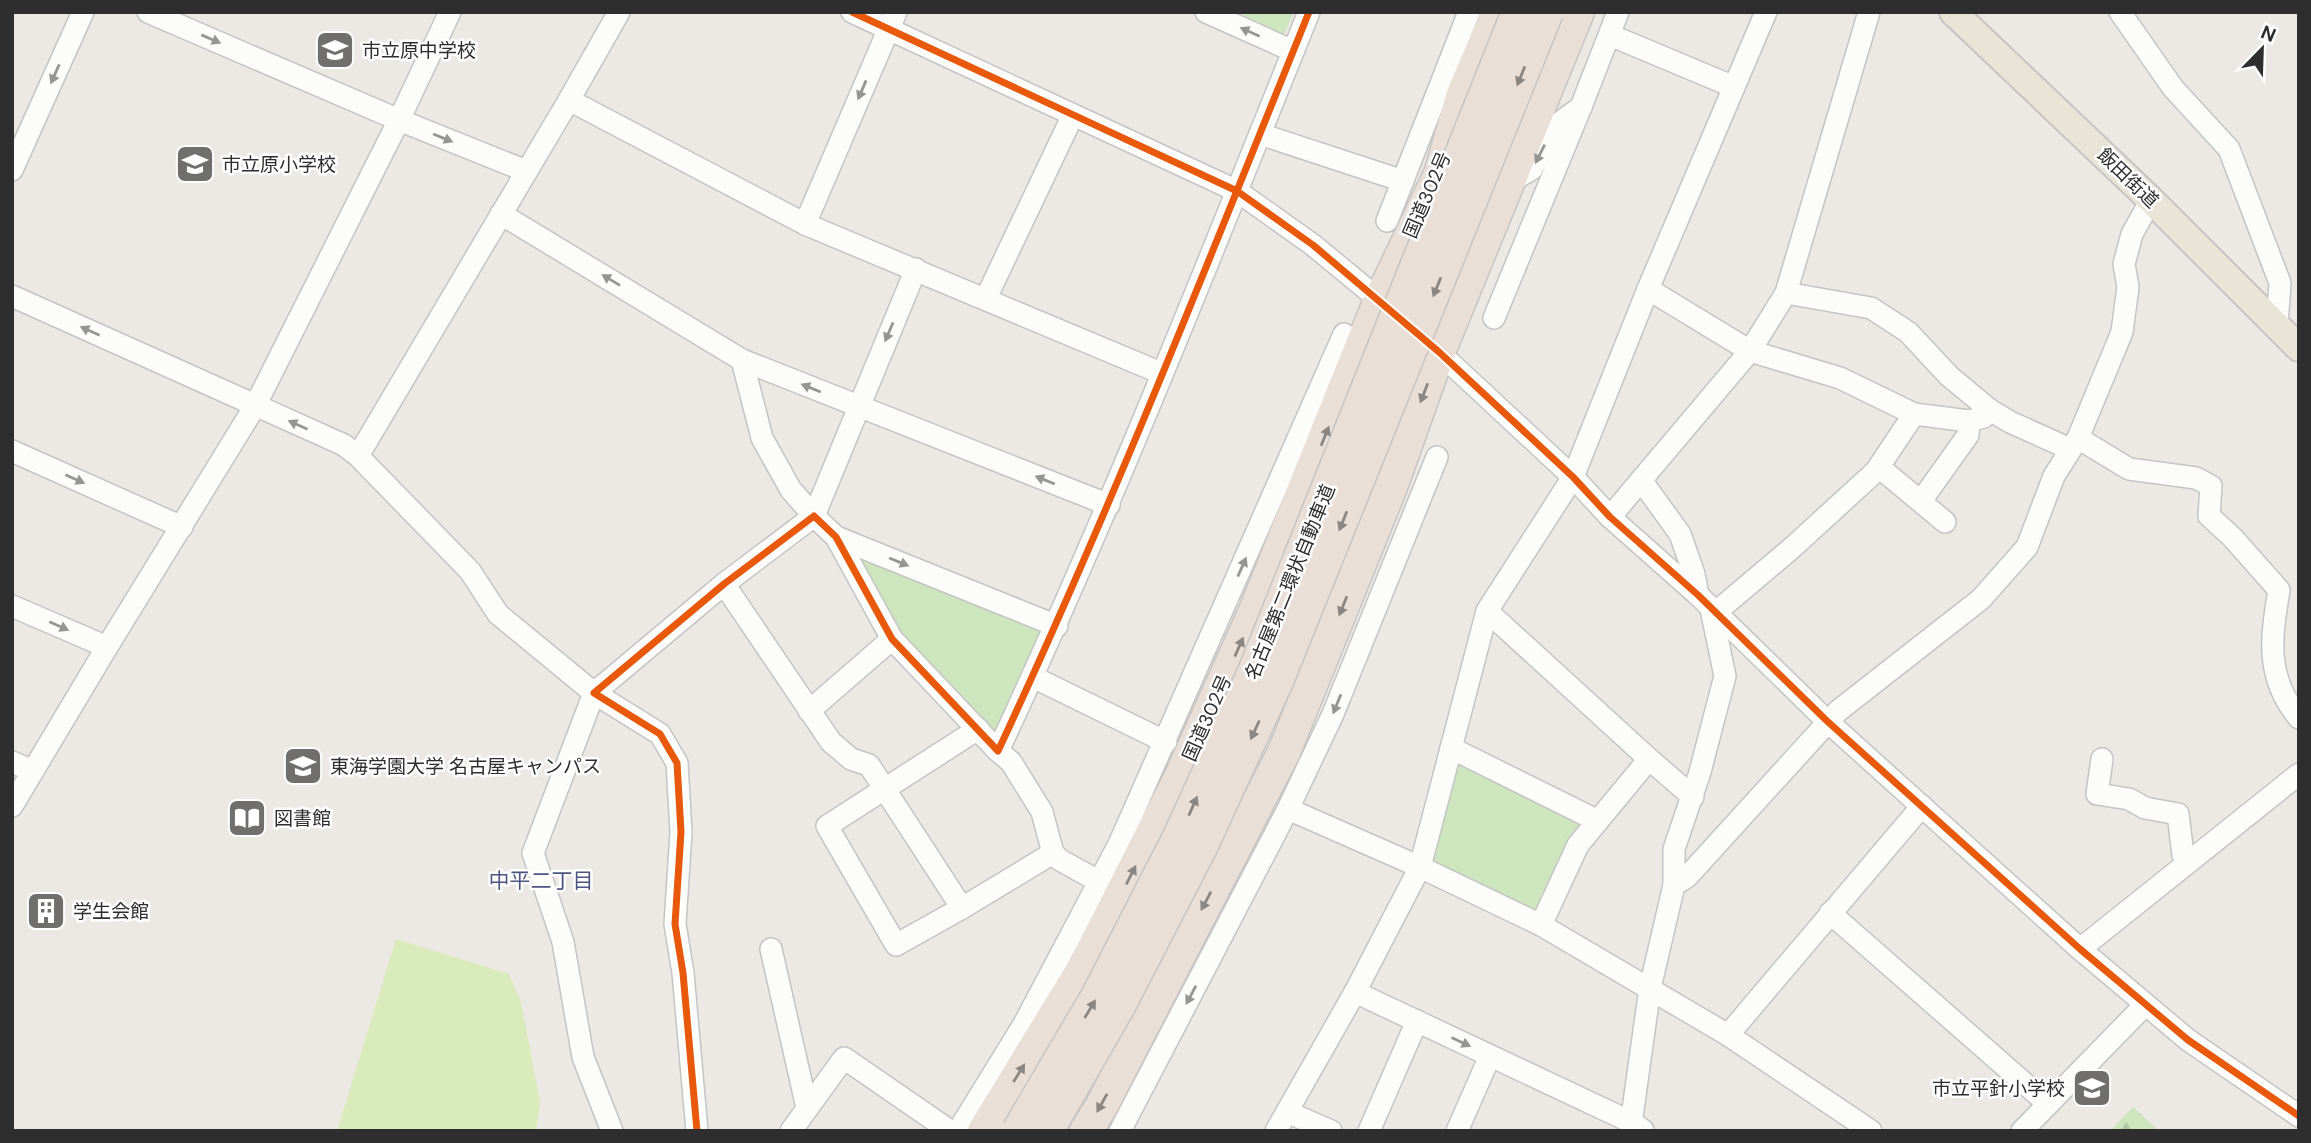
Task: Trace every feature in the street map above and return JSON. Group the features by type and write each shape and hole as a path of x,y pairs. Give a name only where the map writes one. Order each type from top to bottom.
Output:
{"highway":[{"name":"国道302号","path":"984,1131 1086,964 1179,780 1255,611 1269,541 1440,174 1463,94 1499,12"},
{"name":"名古屋第二環状自動車道","path":"1018,1131 1098,995 1180,835 1254,671 1518,12"},
{"name":"名古屋第二環状自動車道","path":"1046,1131 1119,1006 1202,845 1277,681 1547,12"},
{"path":"1086,1131 1101,1107 1284,752 1391,487 1439,352 1578,12"}],"main road":[{"name":"飯田街道","path":"1953,12 2151,200 2299,348"}],"street":[{"path":"12,170 20,130 83,12"},
{"path":"148,12 399,120 526,171"},
{"path":"12,806 255,406 399,120 450,12"},
{"path":"358,456 619,12"},
{"path":"852,12 892,20 1073,115 1237,191 1313,245 1439,352 1827,721 2080,949 2188,1040 2299,1115"},
{"path":"1206,12 1293,51"},
{"path":"998,751 1057,626 1109,505 1308,12"},
{"path":"1387,221 1469,12"},
{"path":"1494,318 1619,12"},
{"path":"1331,1131 1281,1121 1355,992 1420,867 1487,611 1573,477 1648,289 1766,12"},
{"path":"1610,517 1750,351 1786,293 1869,12"},
{"path":"2120,12 2173,88 2228,149 2280,283 2277,325"},
{"path":"805,223 892,20"},
{"path":"1610,35 1734,87"},
{"path":"1440,174 1439,137 1460,86 1452,56"},
{"path":"569,100 805,223 1161,373"},
{"path":"1508,183 1532,169 1554,127 1581,107"},
{"path":"986,298 1073,115"},
{"path":"1259,134 1402,181"},
{"path":"1674,885 1686,877 1827,721 1981,599 2027,547 2054,476 2074,444 2122,332 2128,287 2124,264 2132,234 2151,200"},
{"path":"501,214 742,360 1109,505"},
{"path":"612,1131 583,1057 563,942 533,853 594,693 724,584 814,516 916,269"},
{"path":"1648,289 1750,351 1840,378 1914,414 1969,421 1984,417 1990,410"},
{"path":"1786,293 1871,308 1908,332 1949,376 1990,410 2010,422 2074,444 2129,469 2196,478 2211,486 2208,516 2232,537 2279,590 2271,638 2274,672 2299,718"},
{"path":"12,296 344,445 358,456 470,571 499,614 594,693 660,734 677,763 681,832 675,924 682,972 696,1131"},
{"path":"958,1131 1024,1024 1100,882 1166,742 1269,541 1344,334"},
{"path":"742,360 762,438 791,490 836,537 892,639 1011,762 1042,812 1053,853 1060,860 1100,882"},
{"path":"1708,606 1793,547 1880,467 1914,414"},
{"path":"1921,500 1968,435 1969,421"},
{"path":"12,451 182,527"},
{"path":"1120,1131 1288,809 1333,713 1437,457"},
{"path":"1880,467 1945,522"},
{"path":"1355,992 1490,1055 1636,1128 1650,988 1674,885 1674,849 1693,797 1725,676 1708,606 1680,534 1641,480"},
{"path":"1391,487 1409,527"},
{"path":"836,537 1057,626"},
{"path":"724,584 831,742 851,759 869,765 962,908"},
{"path":"12,606 107,647"},
{"path":"1487,611 1693,797"},
{"path":"809,711 892,639"},
{"path":"1033,677 1166,742"},
{"path":"978,729 827,826 896,945 1053,853"},
{"path":"1451,748 1598,821"},
{"path":"1541,925 1578,845 1649,759"},
{"path":"2102,759 2097,794 2129,799 2145,808 2178,814 2183,855 2187,863"},
{"path":"12,762 33,771"},
{"path":"2080,949 2299,775"},
{"path":"1728,1035 1922,806"},
{"path":"1288,809 1420,867 1541,925 1728,1035 1871,1131"},
{"path":"1830,913 2047,1103"},
{"path":"771,949 807,1108"},
{"path":"2022,1131 2145,1005"},
{"path":"1369,1131 1417,1021"},
{"path":"1457,1131 1490,1055"},
{"path":"791,1131 844,1058 950,1131"}],"green space":[{"path":"1237,12 1294,12 1284,35"},
{"path":"860,557 1044,630 996,736 899,634"},
{"path":"1458,761 1584,823 1537,914 1430,863"},
{"path":"396,939 509,974 521,1002 540,1102 536,1131 337,1131"},
{"path":"2133,1107 2156,1131 2110,1131"}],"cycle path":[{"path":"852,12 1237,191 1313,245 1439,352 1573,477 1610,517 1698,595 1827,721 2080,949 2188,1040 2299,1116"},
{"path":"697,1131 683,973 675,924 681,832 677,763 660,734 594,693 724,584 814,516 836,537 892,639 998,751 1120,476 1309,12"}],"place":[{"name":"市立原中学校","path":"335,50"},
{"name":"市立原小学校","path":"195,164"},
{"name":"東海学園大学 名古屋キャンパス","path":"303,766"},
{"name":"図書館","path":"247,818"},
{"name":"学生会館","path":"46,911"},
{"name":"市立平針小学校","path":"2092,1088"}],"district":[{"name":"中平二丁目","path":"541,881"}]}
